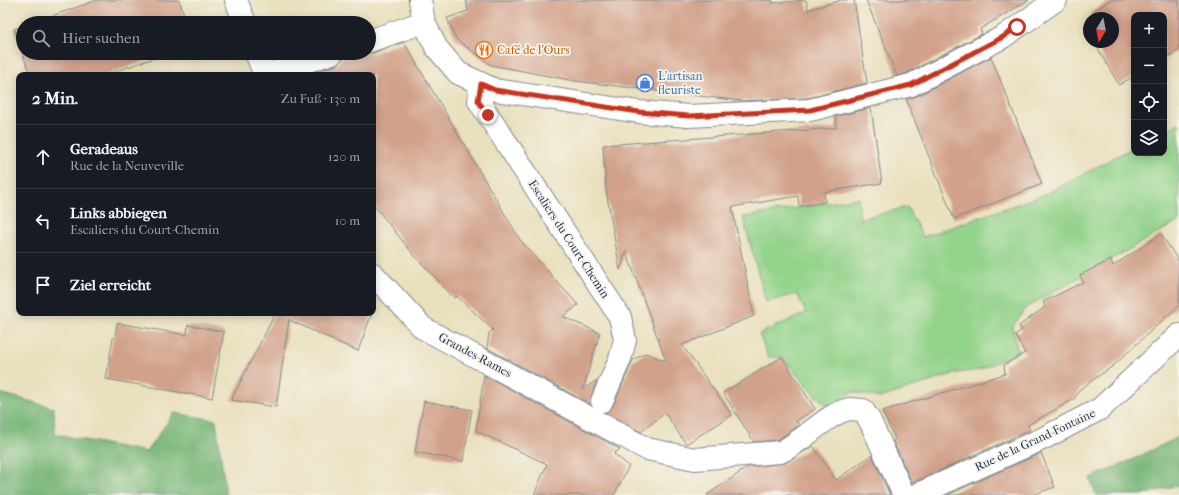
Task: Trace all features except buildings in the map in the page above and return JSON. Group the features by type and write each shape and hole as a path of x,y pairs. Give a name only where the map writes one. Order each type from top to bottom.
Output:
{"street":[{"path":"236,0 242,16"},
{"path":"420,0 424,22 436,47 458,73 481,84 495,90 661,114 689,116 810,110 911,85 1003,37 1056,0"},
{"path":"376,39 424,22"},
{"path":"259,60 265,72"},
{"path":"275,72 311,60"},
{"name":"Escaliers du Court-Chemin","path":"481,84 478,101 620,317 625,340 620,359 596,410"},
{"name":"Grandes-Rames","path":"376,277 423,328 596,410"},
{"name":"Rue de la Grand-Fontaine","path":"916,495 1042,439 1100,409 1179,335"},
{"path":"596,410 647,449 695,459 780,452 790,448 833,417 849,409 863,410 870,421 904,495"}],"green space":[{"path":"1179,123 1179,221 1027,307 1012,327 1018,352 979,370 956,373 880,398 852,392 829,406 815,396 782,357 768,357 759,334 806,313 797,294 766,302 743,217 858,198 860,219 907,207 923,237 1046,194 1131,149 1131,156 1167,156 1167,129"},
{"path":"0,393 54,408 55,434 146,452 174,413 216,420 226,495 0,495"},
{"path":"1179,437 1179,485 1141,495 1096,495 1090,478"}],"place":[{"name":"Café de l'Ours","path":"484,50"},
{"name":"L'artisan fleuriste","path":"645,83"}],"route":[{"path":"488,115 478,101 481,84 495,90 572,102 639,112 689,116 810,110 911,85 1003,37 1017,27"}]}
